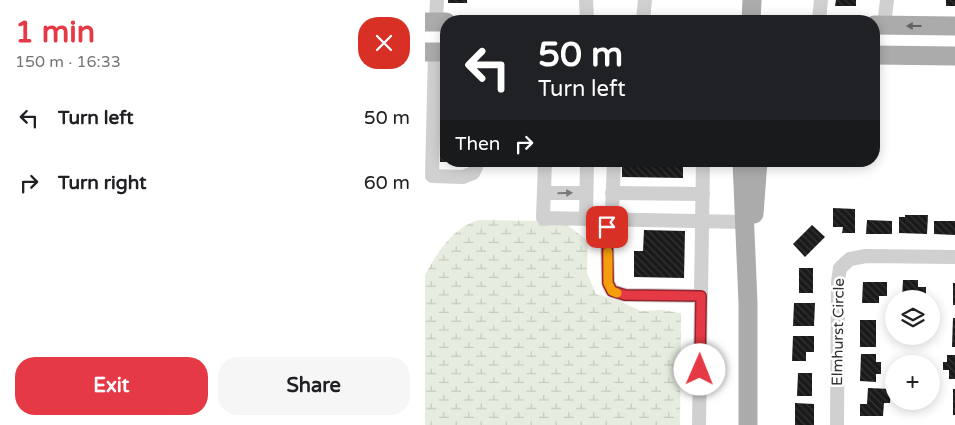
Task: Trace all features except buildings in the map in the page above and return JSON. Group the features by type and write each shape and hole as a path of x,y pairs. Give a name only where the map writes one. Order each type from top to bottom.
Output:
{"main road":[{"path":"751,15 752,0"},
{"path":"880,25 955,26"},
{"path":"880,55 955,56"},
{"path":"742,167 748,303 748,425"},
{"path":"748,303 758,167"}],"street":[{"path":"437,0 440,93 433,176 463,176 473,172 476,167"},
{"path":"586,0 587,15"},
{"path":"644,15 645,0"},
{"path":"820,15 821,0"},
{"path":"880,22 887,0"},
{"path":"545,167 543,218 744,222"},
{"path":"586,218 587,167"},
{"path":"614,167 612,213 607,227 608,283 612,291 625,295 701,296"},
{"path":"699,425 703,167"},
{"path":"612,192 703,194"},
{"path":"544,193 586,193"},
{"name":"Elmhurst Circle","path":"837,425 838,282 840,268 850,260 866,256 955,257"}],"green space":[{"path":"479,220 545,221 566,224 588,241 587,273 596,294 617,300 641,311 663,310 681,313 680,425 425,425 425,275 447,242 461,228"}],"slow traffic":[{"path":"608,252 608,283 612,291 617,293"}],"route":[{"path":"607,227 608,283 612,291 625,295 701,296 700,370"}]}
